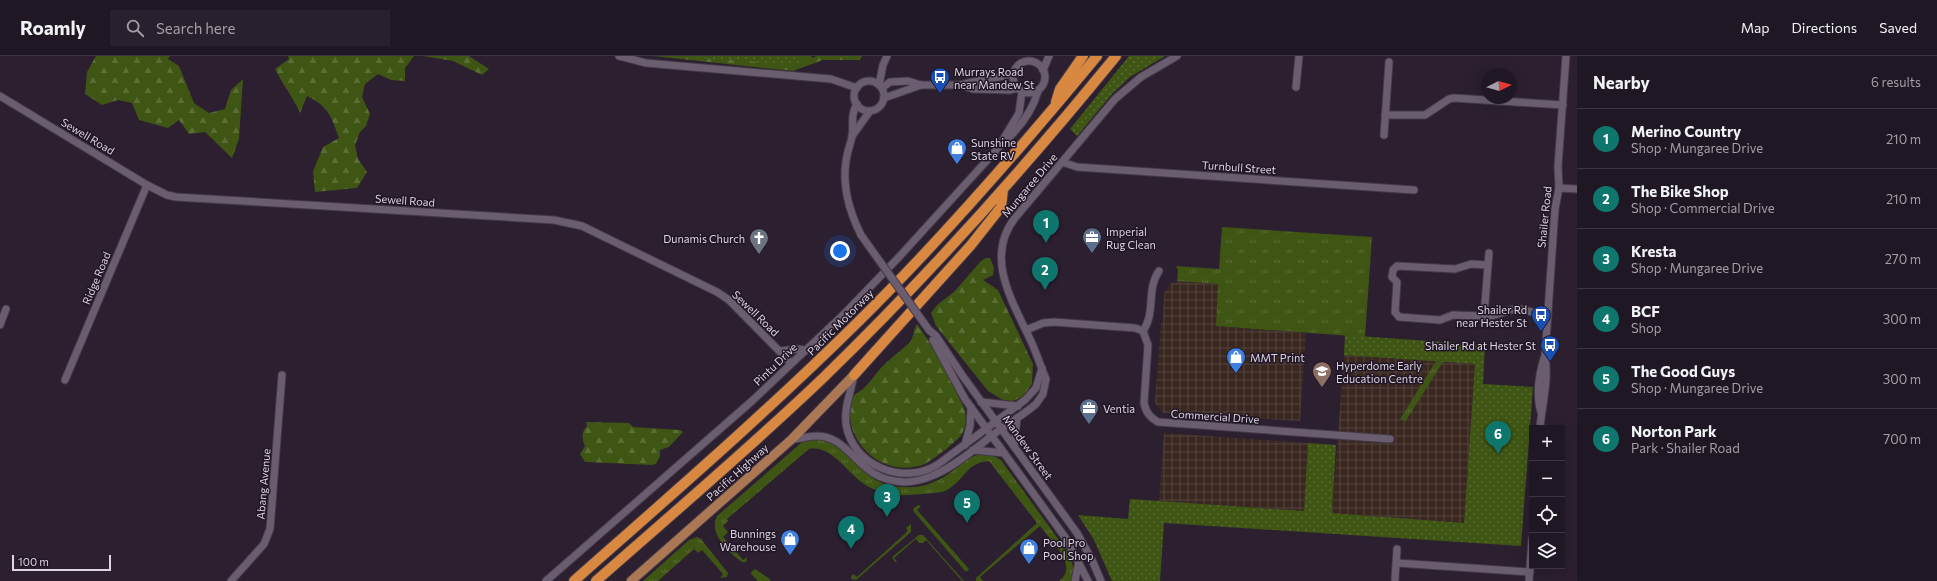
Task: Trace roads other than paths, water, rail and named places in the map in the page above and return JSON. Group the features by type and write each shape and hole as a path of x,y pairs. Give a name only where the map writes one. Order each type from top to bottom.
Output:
{"highway":[{"path":"1056,106 1060,89 1083,56"},
{"name":"Pacific Motorway","path":"574,581 775,402 858,322 979,195 1097,56"},
{"path":"596,581 822,379 928,272 1003,190 1116,56"},
{"path":"854,375 971,244 1001,207 1003,190"}],"main road":[{"name":"Pacific Highway","path":"631,581 792,439 854,375"}],"street":[{"path":"619,56 646,63 831,79 857,88"},
{"path":"884,98 880,86 883,65 887,56"},
{"path":"961,85 974,89 1020,90 1030,93 1038,91 1044,83 1045,79 1043,70 1049,56"},
{"name":"Mungaree Drive","path":"792,439 816,436 826,437 843,446 873,473 891,480 907,482 923,480 935,476 1036,404 1043,394 1047,382 1002,276 1000,260 1005,235 1013,221 1115,100 1141,78 1177,56"},
{"path":"1296,88 1298,56"},
{"name":"Shailer Road","path":"1540,425 1541,412 1544,404 1546,388 1547,370 1545,356 1555,209 1559,188 1558,166 1566,56"},
{"path":"1020,90 1014,81 1015,72 1020,65 1030,59 1043,70"},
{"path":"1384,134 1389,62"},
{"path":"921,85 884,98 878,109 870,111 865,111 857,104 855,96 857,88 860,85 870,81 880,86 898,81 908,81 921,85 961,85 974,81 999,78 1015,72"},
{"name":"Pintu Drive","path":"1001,145 1005,135 1019,113 1020,90"},
{"name":"Pintu Drive","path":"546,581 752,401 873,285 1023,122 1035,102 1038,91"},
{"name":"Sewell Road","path":"0,96 147,185 167,195 176,197 570,223 582,226 720,294 729,300 791,363"},
{"path":"1385,115 1424,115 1449,99 1454,98 1562,105"},
{"name":"Mandew Street","path":"857,104 853,110 852,136 846,162 846,189 850,210 861,235 929,330 958,386 971,407 1067,540 1079,560 1088,581"},
{"name":"Mandew Street","path":"852,136 858,130 870,111"},
{"name":"Turnbull Street","path":"1062,162 1077,167 1414,190"},
{"name":"Ridge Road","path":"65,380 147,185"},
{"path":"1559,188 1577,189"},
{"path":"1484,316 1489,253"},
{"path":"1487,265 1471,264 1455,270 1397,266 1393,270 1392,277 1397,282 1395,312 1399,317 1440,320 1453,315 1493,317 1517,309 1537,315 1548,316"},
{"path":"1026,330 1043,323 1054,322 1135,328 1143,332 1150,316 1153,279 1159,271"},
{"path":"0,325 6,309"},
{"name":"Mandew Street","path":"929,330 936,336 981,402 1077,534 1092,560 1101,581"},
{"name":"Commercial Drive","path":"1143,332 1148,345 1144,403 1145,410 1150,417 1158,422 1390,439"},
{"path":"780,351 797,349 806,350"},
{"path":"854,375 846,406 847,428 856,448 873,464 899,473 920,472 934,467 987,429 1018,406 1034,391 1042,368"},
{"name":"Abang Avenue","path":"231,581 264,544 270,529 282,375"},
{"path":"981,402 1018,406"},
{"path":"965,445 970,426 971,407"},
{"path":"1014,446 1016,418"},
{"path":"973,450 1004,453"},
{"path":"1396,579 1397,549"},
{"path":"1075,581 1079,560"},
{"path":"1396,563 1530,572"},
{"path":"1529,581 1530,569"}],"place":[{"name":"Murrays Road near Mandew St","path":"940,94"},
{"name":"Sunshine State RV","path":"957,165"},
{"name":"Merino Country","path":"1046,243"},
{"name":"Imperial Rug Clean","path":"1092,254"},
{"name":"Dunamis Church","path":"759,255"},
{"name":"The Bike Shop","path":"1045,290"},
{"name":"Shailer Rd near Hester St","path":"1541,332"},
{"name":"Shailer Rd at Hester St","path":"1550,362"},
{"name":"MMT Print","path":"1236,374"},
{"name":"Hyperdome Early Education Centre","path":"1322,388"},
{"name":"Ventia","path":"1089,425"},
{"name":"Norton Park","path":"1498,454"},
{"name":"Kresta","path":"887,517"},
{"name":"The Good Guys","path":"967,523"},
{"name":"BCF","path":"851,549"},
{"name":"Bunnings Warehouse","path":"790,556"},
{"name":"Pool Pro Pool Shop","path":"1029,565"}]}
